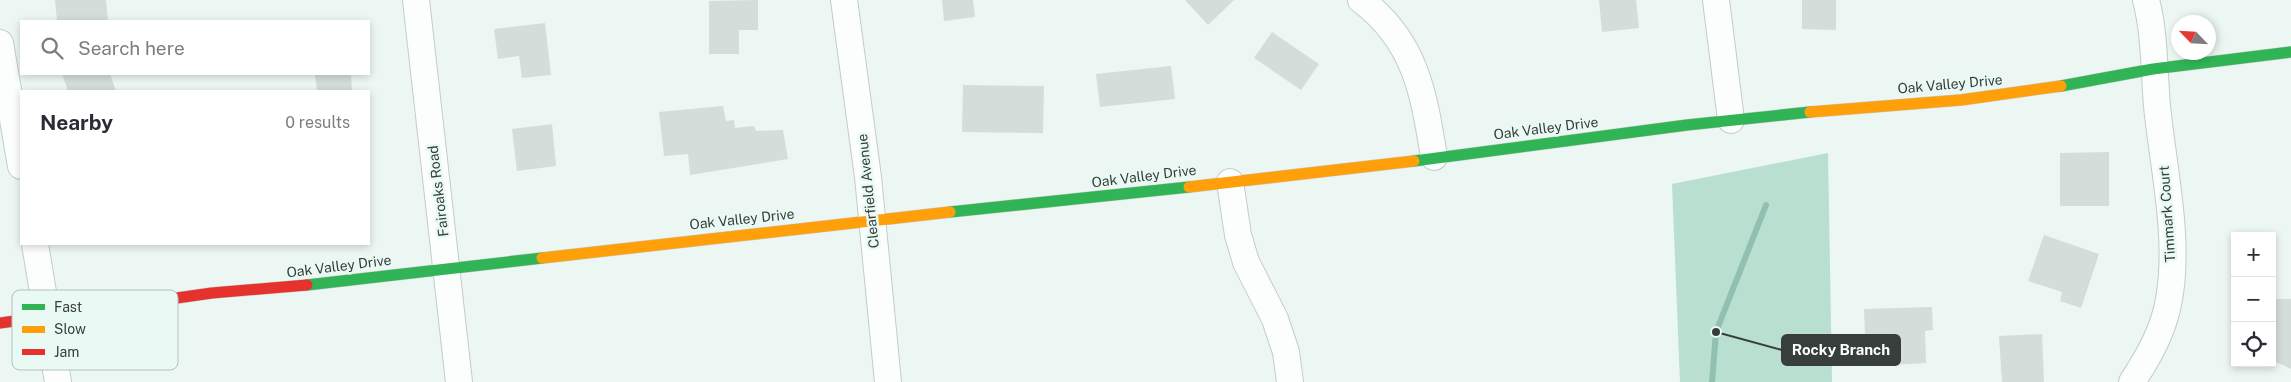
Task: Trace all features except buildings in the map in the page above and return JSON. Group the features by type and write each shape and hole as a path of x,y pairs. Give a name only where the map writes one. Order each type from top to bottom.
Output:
{"street":[{"name":"Fairoaks Road","path":"416,0 459,382"},
{"name":"Clearfield Avenue","path":"844,0 868,177 888,382"},
{"path":"1361,0 1392,29 1409,55 1420,81 1434,158"},
{"path":"1716,0 1731,120"},
{"name":"Timmark Court","path":"2132,382 2148,358 2162,328 2169,299 2172,255 2168,196 2146,0"},
{"path":"0,43 20,160"},
{"name":"Oak Valley Drive","path":"178,298 299,286 872,220 1230,182 1731,120 2031,92 2075,86 2153,69 2291,52"},
{"path":"1230,182 1238,235 1246,262 1275,319 1286,352 1290,382"},
{"path":"35,245 43,290"}],"green space":[{"path":"1828,153 1832,382 1680,382 1672,184"}],"waterway":[{"path":"1712,382 1716,332 1766,205"}],"traffic: fast":[{"path":"2061,86 2153,69 2291,52"},
{"path":"1414,161 1687,125 1810,112"},
{"path":"950,212 1189,187"},
{"path":"307,285 542,258"}],"traffic: slow":[{"path":"1810,112 1961,100 2061,86"},
{"path":"1189,187 1414,161"},
{"path":"542,258 950,212"}],"traffic: jam":[{"path":"178,298 307,285"},
{"path":"0,323 12,321"}],"place":[{"name":"Rocky Branch","path":"1716,332"}]}
